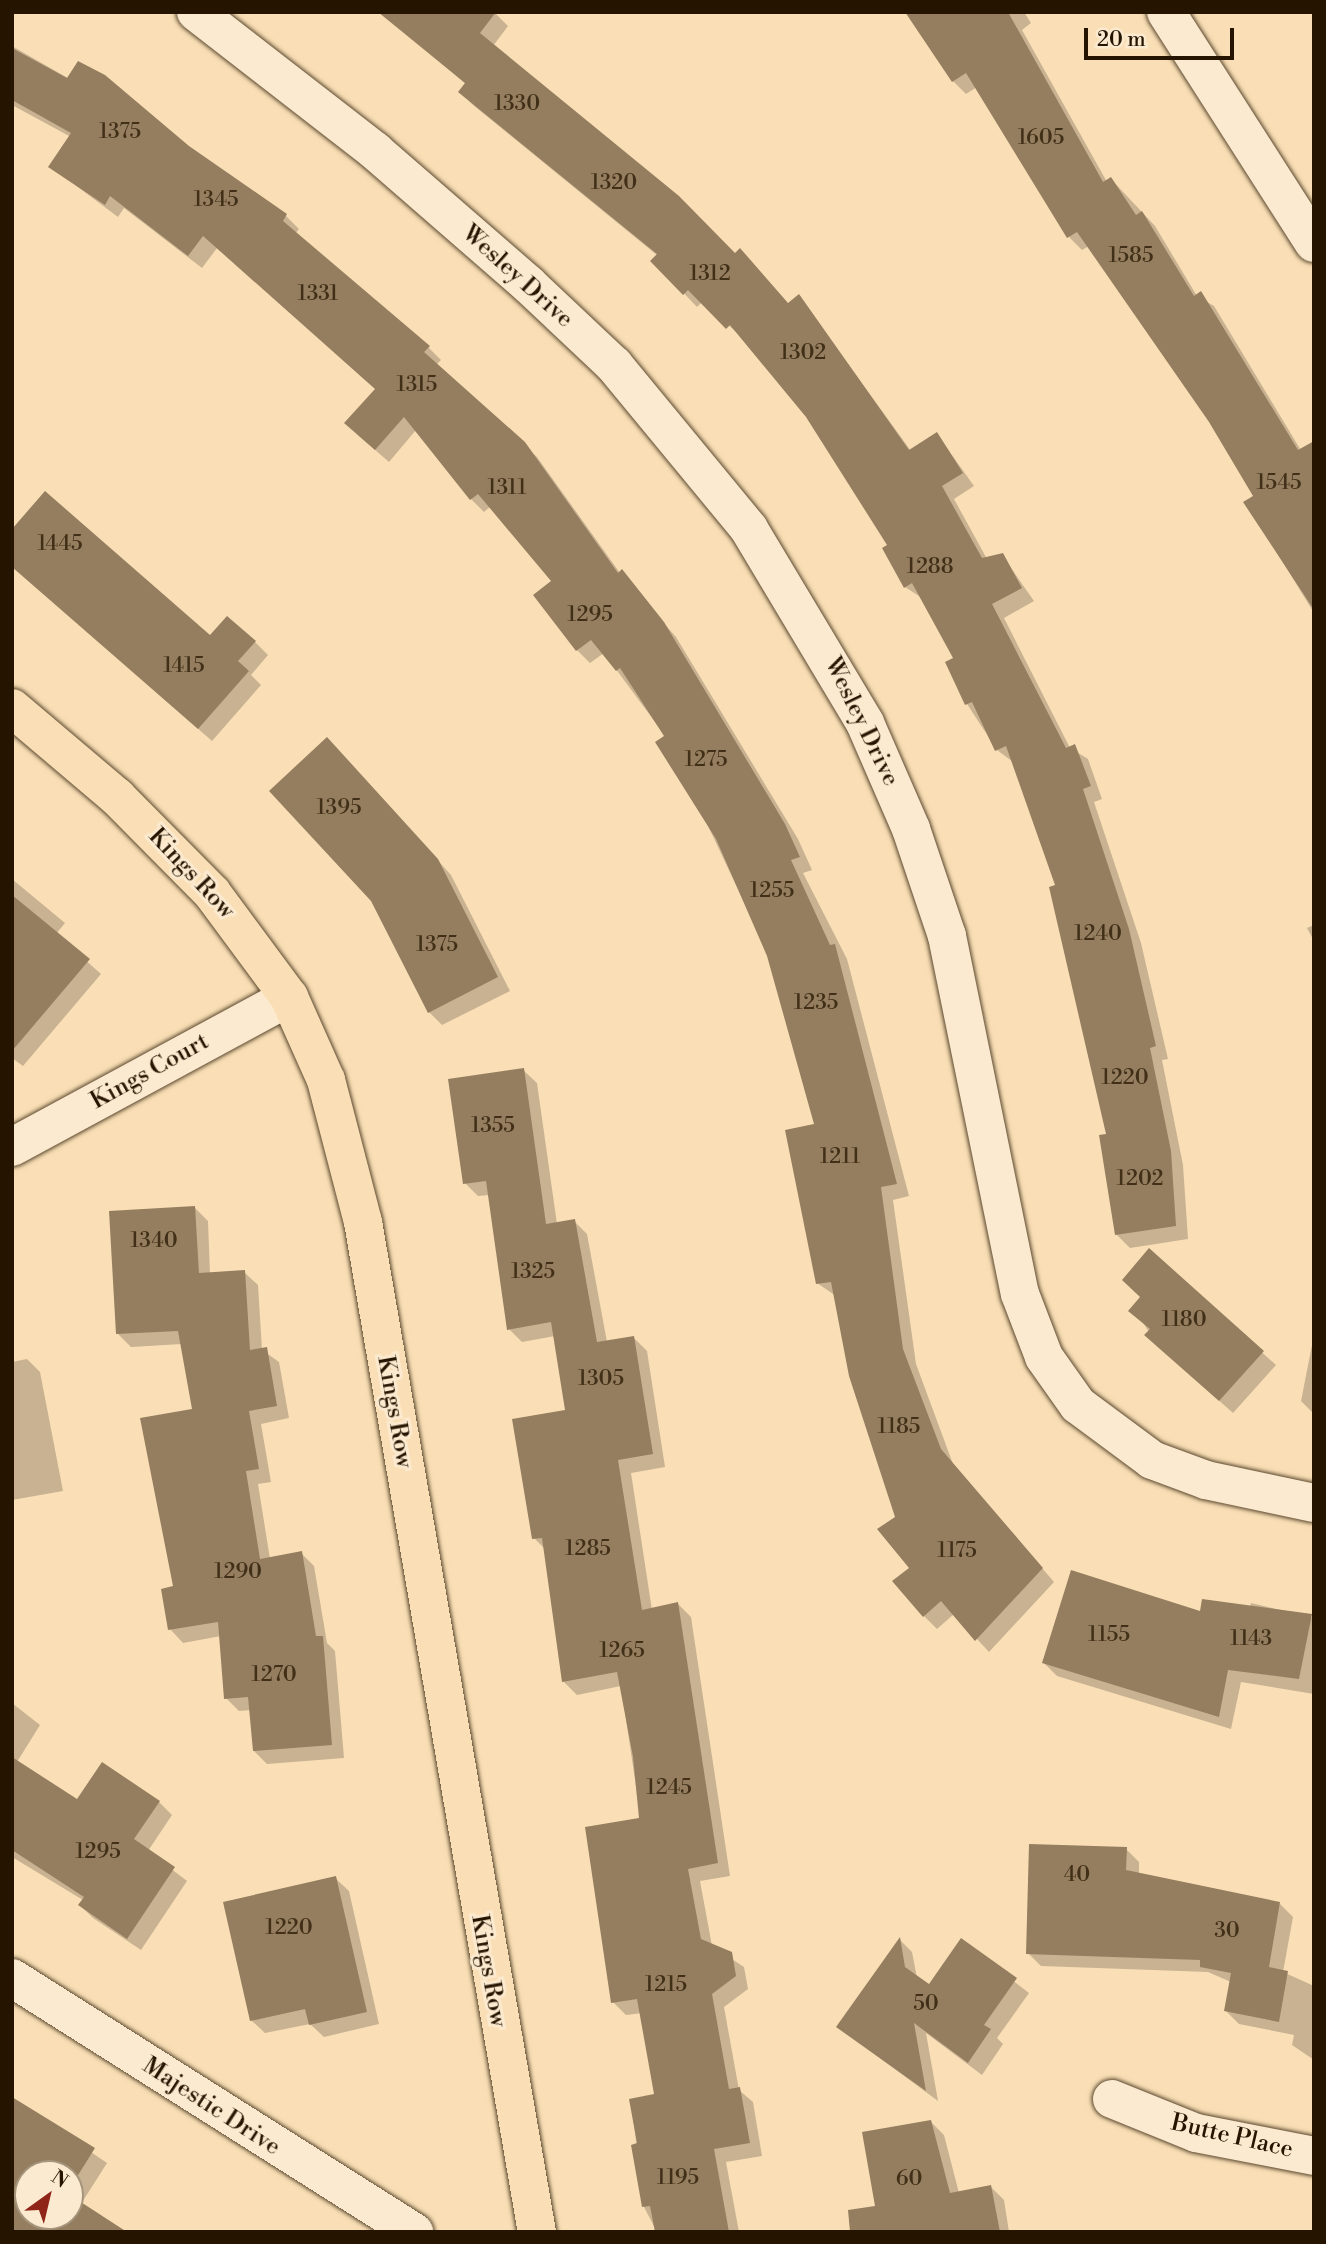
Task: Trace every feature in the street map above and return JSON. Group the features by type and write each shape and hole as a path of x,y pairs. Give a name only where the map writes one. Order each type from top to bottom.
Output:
{"main road":[{"name":"Kings Row","path":"12,708 117,797 212,893 289,997 326,1080 363,1222 537,2232"}],"street":[{"name":"Wesley Drive","path":"196,12 375,151 528,284 614,365 749,529 865,723 911,829 947,936 1020,1294 1044,1357 1078,1405 1152,1460 1206,1480 1314,1503"},
{"path":"1166,12 1314,243"},
{"name":"Kings Court","path":"12,1147 289,997"},
{"name":"Majestic Drive","path":"12,1978 414,2232"},
{"name":"Butte Place","path":"1112,2099 1196,2133 1314,2155"}],"building":[{"path":"378,12 496,12 480,33 679,196 735,253 740,248 788,303 799,294 909,450 937,432 963,473 942,486 982,558 1003,553 1022,588 992,604 1066,748 1075,744 1091,786 1083,789 1129,929 1156,1046 1150,1048 1171,1151 1176,1226 1115,1235 1099,1135 1106,1134 1049,887 1055,885 1006,746 995,751 972,702 965,705 945,662 953,658 912,583 904,588 882,548 887,545 806,417 730,325 726,329 688,290 683,295 650,261 657,254 458,92 465,83"},
{"path":"905,12 1008,12 1103,182 1111,177 1136,215 1142,211 1194,296 1201,291 1298,450 1314,441 1314,610 1243,502 1253,496 1209,422 1077,232 1067,238 966,73 952,82"},
{"path":"12,48 67,78 78,61 105,75 189,146 287,214 283,221 430,346 424,352 525,442 618,573 622,569 664,622 785,824 800,857 791,860 830,945 835,944 897,1184 881,1187 903,1349 941,1449 1043,1568 975,1641 941,1601 923,1617 892,1581 909,1568 877,1529 895,1517 849,1376 831,1282 816,1284 785,1130 814,1124 767,956 716,839 655,742 664,736 620,668 616,671 591,640 576,651 533,595 551,581 478,494 470,500 404,417 375,450 344,423 375,389 203,236 188,256 110,196 105,205 48,167 71,133 12,100"},
{"path":"45,491 210,635 227,616 256,641 238,661 249,671 198,729 12,567 12,529"},
{"path":"327,737 438,859 498,977 428,1013 371,901 269,791"},
{"path":"12,895 90,959 12,1051"},
{"path":"524,1068 546,1224 575,1219 597,1342 634,1336 653,1454 618,1460 642,1610 678,1602 718,1863 688,1869 701,1939 732,1952 736,1976 712,1994 729,2089 740,2087 750,2143 714,2149 729,2232 655,2232 650,2206 642,2207 631,2145 637,2143 629,2099 654,2094 637,1999 611,2003 585,1827 639,1818 633,1757 617,1672 562,1682 542,1538 532,1539 512,1419 565,1410 551,1322 507,1330 486,1181 463,1184 448,1079"},
{"path":"195,1206 199,1273 245,1270 250,1350 267,1347 277,1406 249,1411 259,1469 246,1471 260,1559 302,1551 316,1636 323,1636 332,1745 253,1751 248,1697 224,1699 218,1622 168,1630 161,1589 173,1586 140,1418 192,1409 178,1331 116,1334 109,1211"},
{"path":"1149,1248 1264,1351 1219,1401 1144,1335 1150,1329 1128,1311 1140,1297 1122,1280"},
{"path":"1071,1570 1200,1611 1202,1599 1312,1614 1299,1679 1228,1670 1219,1717 1042,1663"},
{"path":"12,1757 77,1799 102,1762 160,1801 134,1839 175,1867 127,1939 78,1905 84,1897 12,1850"},
{"path":"1029,1844 1127,1847 1126,1870 1280,1902 1269,1967 1288,1971 1279,2022 1224,2011 1231,1973 1200,1967 1200,1960 1026,1954"},
{"path":"336,1876 367,2012 309,2025 305,2009 250,2021 223,1902"},
{"path":"900,1937 905,1967 929,1984 961,1938 1017,1978 984,2025 991,2029 968,2063 914,2023 926,2091 836,2027"},
{"path":"12,2097 95,2148 84,2166 84,2160 14,2160 14,2230 84,2230 84,2204 127,2232 12,2232"},
{"path":"931,2120 950,2193 991,2185 1000,2232 850,2232 848,2210 875,2206 862,2132"}]}
